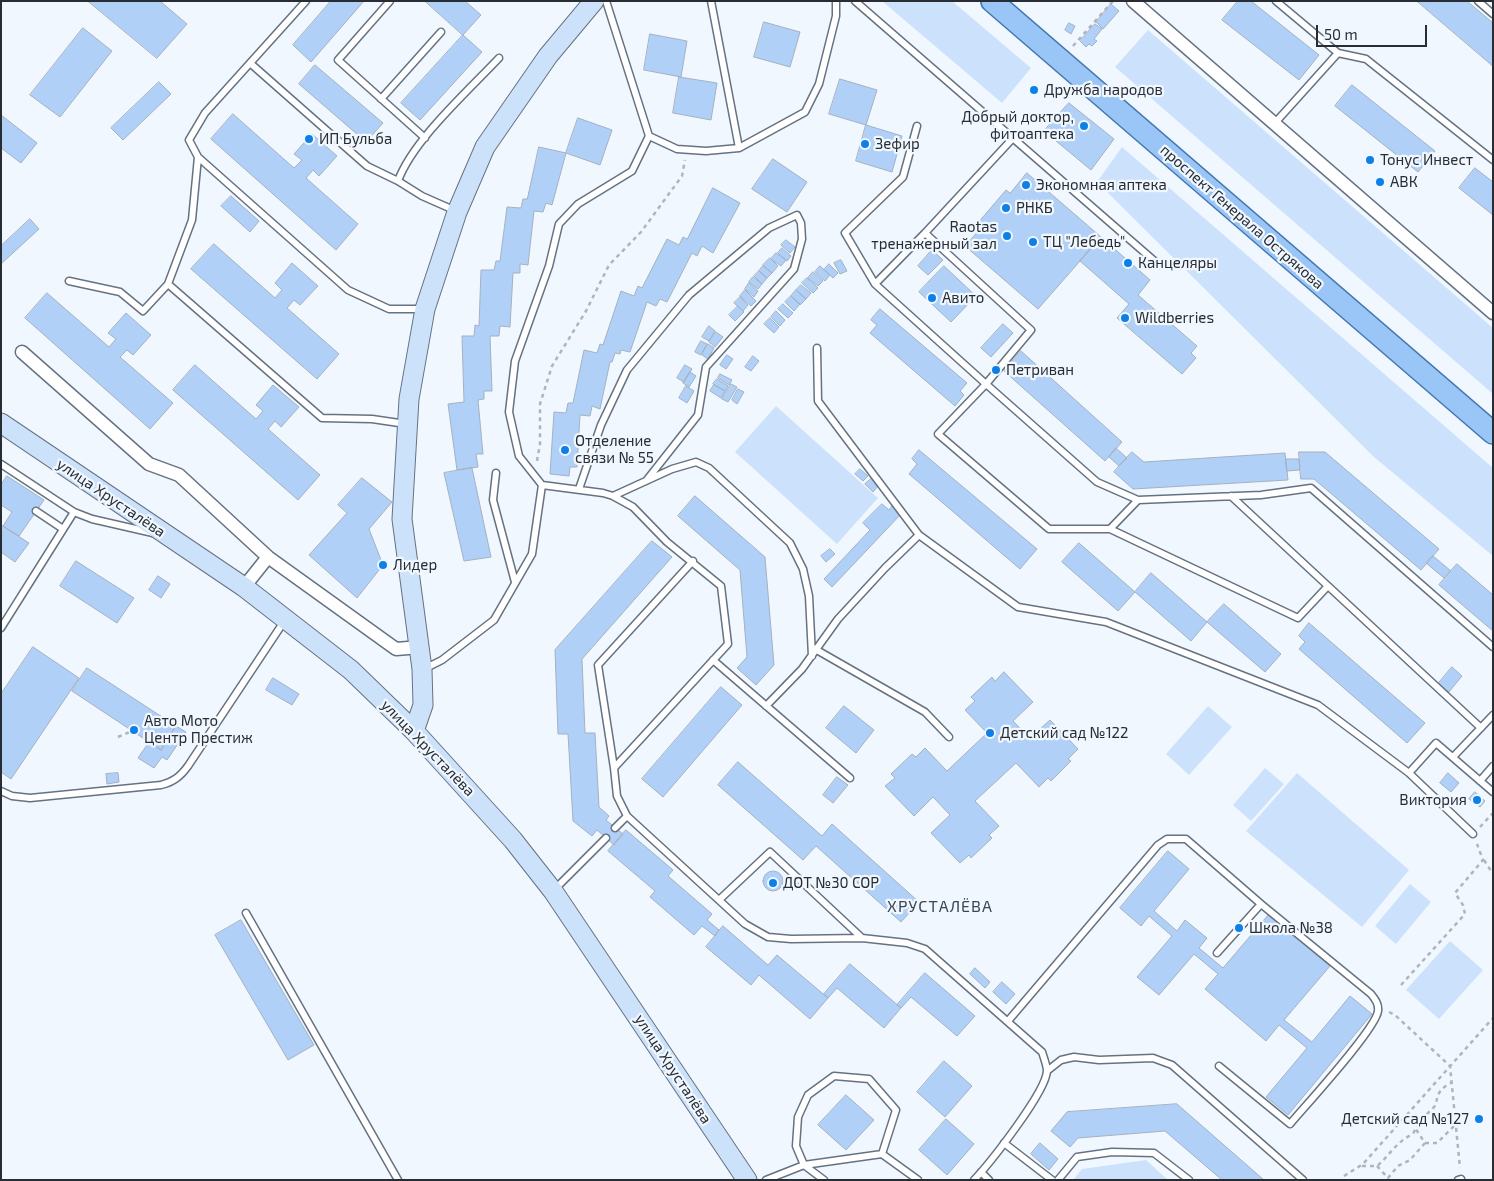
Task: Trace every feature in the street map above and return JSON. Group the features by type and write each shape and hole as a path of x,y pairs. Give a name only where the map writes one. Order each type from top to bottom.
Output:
{"main road":[{"path":"414,731 423,705 422,669 402,519 409,399 425,309 457,212 485,147 548,56 594,1"},
{"name":"проспект Генерала Острякова","path":"992,1 1493,433"},
{"name":"улица Хрусталёва","path":"1,424 244,587 351,670 414,731 513,840 553,891 747,1180"}],"street":[{"path":"1133,1 1493,313"},
{"path":"22,352 149,464 179,476 268,557 396,649 420,647"},
{"path":"244,587 268,557"}],"lane":[{"path":"306,1 205,112 189,140 198,157 348,290 388,308 425,309"},
{"path":"390,1 338,60 425,138"},
{"path":"606,1 649,136 632,171 578,204 559,224 549,266 515,361 509,412 518,456 542,484 613,496 633,507 667,542 693,561 721,586 728,644 614,768"},
{"path":"710,1 740,148"},
{"path":"649,136 677,149 740,148 805,112 818,84 836,16 836,1"},
{"path":"855,1 1014,137 1159,265"},
{"path":"1276,1 1338,53 1366,59 1493,160"},
{"path":"1478,1 1493,14"},
{"path":"381,99 441,32"},
{"path":"1274,124 1338,53"},
{"path":"398,181 405,163 425,138 498,58"},
{"path":"250,63 367,166 398,181 422,196 457,212"},
{"path":"917,126 903,177 845,233 875,284 1097,482 1138,500 1262,495 1310,488 1493,647"},
{"path":"875,284 1014,137"},
{"path":"70,281 120,292 144,311 168,284 192,220 198,157"},
{"path":"579,489 601,425 628,370 689,295 770,228 797,215 801,223 802,239 794,269 706,366 698,415 646,481"},
{"path":"925,233 1031,330 986,384 938,434 1049,529 1110,529 1298,618 1328,586"},
{"path":"168,284 322,418 372,419 408,425"},
{"path":"817,348 818,401 920,535 1018,607 1106,622 1318,705 1409,772 1473,834"},
{"path":"613,496 672,469 696,462 710,468 790,543 803,569 810,596 814,652"},
{"path":"1,464 74,512 92,519 166,536"},
{"path":"496,473 493,500 515,582"},
{"path":"422,669 442,660 494,620 532,554 542,484"},
{"path":"1232,496 1480,728"},
{"path":"1110,529 1138,500"},
{"path":"36,512 63,529"},
{"path":"1,628 74,512"},
{"path":"766,706 802,670 838,620 880,574 920,535"},
{"path":"693,561 598,665 617,796 627,816 746,924 768,938 862,938 907,943 925,949 1042,1052 1047,1071"},
{"path":"1,790 12,796 30,798 161,785 172,782 188,766 286,619"},
{"path":"814,652 925,712 949,737"},
{"path":"713,660 850,778"},
{"path":"1453,757 1493,715"},
{"path":"1409,772 1436,743 1493,792"},
{"path":"1480,781 1493,766"},
{"path":"615,828 627,816"},
{"path":"553,891 606,838"},
{"path":"1008,1021 1158,845 1167,839 1186,839 1260,904 1371,994 1377,1002 1379,1009 1376,1018 1348,1056 1290,1124 1219,1066"},
{"path":"719,900 770,852 862,938"},
{"path":"1217,953 1260,904"},
{"path":"246,913 398,1180"},
{"path":"974,1180 982,1172 1040,1091 1047,1071 1060,1060 1074,1057 1099,1060 1153,1058 1172,1065 1303,1180"},
{"path":"824,1180 804,1165 796,1146 798,1117 808,1096 834,1076 869,1079 896,1110 882,1154"},
{"path":"1004,1142 1052,1180"},
{"path":"1058,1180 1078,1157 1112,1152 1154,1153 1189,1180"},
{"path":"766,1180 804,1165 882,1154 918,1180"},
{"path":"982,1172 989,1180"}],"path":[{"path":"1074,47 1113,1"},
{"path":"534,475 540,444 540,404 552,366 586,311 609,265 641,232 682,176 687,149"},
{"path":"118,737 132,731"},
{"path":"1493,813 1473,834 1484,860 1493,874"},
{"path":"1401,985 1465,914 1463,905 1455,893 1484,860"},
{"path":"1379,1009 1395,1015 1450,1066 1461,1180"},
{"path":"1344,1176 1361,1166 1493,1018"},
{"path":"1361,1166 1377,1166 1403,1138 1412,1134 1418,1123 1436,1104 1437,1096 1442,1087 1451,1083"},
{"path":"1377,1166 1388,1178 1398,1166 1410,1160 1425,1143 1437,1143 1456,1124"},
{"path":"1415,1128 1425,1143"}],"shaded area":[{"path":"882,1 952,1 1031,68 1002,103"},
{"path":"1148,30 1493,328 1493,394 1115,67"},
{"path":"1122,147 1493,468 1493,556 1374,457 1097,182"},
{"path":"776,406 878,498 837,544 735,452"},
{"path":"1208,706 1232,727 1189,775 1166,754"},
{"path":"1265,768 1284,784 1251,821 1233,805"},
{"path":"1297,773 1409,870 1362,927 1246,831"},
{"path":"1410,884 1431,902 1396,944 1375,926"},
{"path":"1450,941 1483,970 1439,1019 1406,990"},
{"path":"1146,1160 1168,1180 1073,1180 1082,1169"}],"building":[{"path":"88,1 160,1 187,24 157,58"},
{"path":"331,1 364,1 311,62 293,45"},
{"path":"425,1 465,1 481,15 463,35"},
{"path":"1238,1 1251,1 1319,55 1299,80 1222,20"},
{"path":"1417,1 1467,1 1493,23 1493,66"},
{"path":"1111,4 1119,11 1103,29 1096,22"},
{"path":"764,22 800,32 790,67 754,57"},
{"path":"1069,23 1075,26 1071,34 1065,30"},
{"path":"1095,24 1102,29 1094,39 1097,41 1092,46 1089,44 1086,47 1080,41"},
{"path":"83,28 112,51 60,117 30,95"},
{"path":"650,34 687,41 681,77 644,70"},
{"path":"463,35 482,52 420,120 401,103"},
{"path":"315,65 383,123 366,142 299,84"},
{"path":"679,77 717,83 711,120 673,113"},
{"path":"840,79 877,90 866,125 829,114"},
{"path":"159,82 171,94 123,140 111,128"},
{"path":"1352,85 1435,151 1418,172 1335,106"},
{"path":"1069,103 1114,139 1091,170 1044,131"},
{"path":"233,114 294,168 302,160 294,154 312,134 337,156 319,176 313,170 306,178 358,224 336,250 211,139"},
{"path":"1,115 37,143 21,163 1,148"},
{"path":"578,118 612,130 600,165 566,153"},
{"path":"866,125 902,136 892,172 856,161"},
{"path":"539,147 566,153 552,205 546,203 543,212 534,211 528,265 520,264 520,273 513,273 510,327 500,326 499,336 490,336 492,391 484,391 484,399 478,400 483,454 476,454 478,467 457,470 448,404 464,402 462,336 474,336 475,325 479,326 481,270 494,270 496,261 500,261 507,207 521,208 523,199 527,199"},
{"path":"773,159 807,182 787,212 752,189"},
{"path":"1475,168 1493,182 1493,215 1459,188"},
{"name":"ТЦ \"Лебедь\"","path":"1027,173 1101,237 1038,309 965,246 981,228 977,224 1006,190 1010,193"},
{"path":"713,188 740,203 713,253 702,246 697,256 692,253 667,302 660,299 656,306 647,302 630,352 621,350 620,354 615,353 612,362 610,362 600,409 592,406 590,416 580,415 577,467 570,467 569,476 550,474 554,412 566,413 568,403 573,403 584,350 597,353 600,344 603,345 621,291 634,296 638,286 642,288 667,239 679,245 683,237 687,239"},
{"path":"231,196 259,221 250,232 221,206"},
{"path":"30,219 39,229 1,264 1,246"},
{"path":"1101,237 1150,280 1138,295 1197,346 1191,353 1196,358 1182,374 1117,318 1129,304 1080,261"},
{"path":"786,240 795,247 790,253 781,245"},
{"path":"214,244 275,298 282,290 275,283 292,263 318,286 300,305 294,300 287,308 339,354 317,379 191,269"},
{"path":"782,248 791,256 787,261 778,253"},
{"path":"932,250 943,260 928,275 918,266"},
{"path":"776,253 786,260 781,266 771,259"},
{"path":"770,258 778,266 772,273 763,265"},
{"path":"841,260 847,271 840,274 834,263"},
{"path":"829,264 838,273 833,278 824,270"},
{"path":"763,266 772,273 767,278 759,271"},
{"path":"820,266 830,275 825,281 815,272"},
{"path":"944,266 976,296 951,322 919,292"},
{"path":"759,271 767,278 762,284 754,276"},
{"path":"813,272 823,281 818,286 808,278"},
{"path":"753,277 762,284 758,289 749,282"},
{"path":"807,278 818,288 813,293 802,283"},
{"path":"749,283 758,291 754,297 745,289"},
{"path":"801,285 811,293 806,299 796,290"},
{"path":"745,290 756,301 751,306 740,296"},
{"path":"796,290 806,299 800,305 791,296"},
{"path":"47,293 109,347 116,339 108,333 126,313 151,335 133,355 127,350 120,357 173,403 150,429 25,318"},
{"path":"791,296 800,304 794,311 785,302"},
{"path":"740,297 748,305 743,311 734,303"},
{"path":"783,304 793,313 788,318 778,309"},
{"path":"738,306 744,312 735,321 729,315"},
{"path":"880,309 967,383 960,391 964,395 955,406 870,333 877,325 871,320"},
{"path":"776,311 785,320 780,326 771,317"},
{"path":"770,318 779,327 774,333 764,324"},
{"path":"1003,324 1013,333 991,357 981,348"},
{"path":"709,326 715,331 709,341 702,337"},
{"path":"716,332 723,337 715,347 709,342"},
{"path":"701,341 707,344 701,355 695,352"},
{"path":"708,344 714,348 708,359 702,355"},
{"path":"1021,351 1122,442 1105,461 1004,371"},
{"path":"727,355 733,359 726,369 720,365"},
{"path":"753,356 759,361 751,371 745,367"},
{"path":"195,365 256,419 263,411 256,405 273,385 299,407 281,427 275,421 268,429 320,475 298,500 173,390"},
{"path":"685,365 692,369 684,382 677,378"},
{"path":"690,372 696,376 689,387 683,383"},
{"path":"720,374 732,380 729,385 718,378"},
{"path":"717,379 728,386 725,391 713,384"},
{"path":"731,384 737,387 728,402 722,399"},
{"path":"714,385 725,391 721,398 710,391"},
{"path":"686,386 694,391 687,403 679,398"},
{"path":"738,389 744,392 737,404 732,400"},
{"path":"1116,448 1127,458 1119,466 1109,457"},
{"path":"919,450 1037,549 1020,569 909,474 917,464 912,459"},
{"path":"1132,452 1144,462 1285,453 1288,480 1133,489 1114,472"},
{"path":"1299,452 1325,452 1439,549 1421,570 1314,479 1301,479"},
{"path":"1286,459 1299,459 1300,470 1287,471"},
{"path":"472,468 491,557 464,561 444,473"},
{"path":"860,469 868,476 863,481 855,474"},
{"path":"7,476 44,500 19,536 3,526 12,512 1,505 1,485"},
{"path":"362,478 392,502 369,529 383,565 357,598 309,555 347,513 338,505"},
{"path":"871,479 878,486 873,492 865,484"},
{"path":"695,496 765,557 774,665 756,685 737,668 747,657 740,570 678,516"},
{"path":"882,504 889,510 892,506 901,514 832,587 824,579 870,530 863,523"},
{"path":"1,525 29,543 15,562 1,552"},
{"path":"652,541 672,557 582,659 585,733 595,733 599,807 609,816 606,820 623,834 614,845 597,830 592,836 573,821 568,734 558,734 555,650"},
{"path":"1079,543 1135,592 1118,611 1062,562"},
{"path":"830,549 835,554 826,562 821,556"},
{"path":"1433,556 1451,571 1444,578 1426,563"},
{"path":"76,561 134,598 117,623 60,586"},
{"path":"1457,564 1493,595 1493,631 1439,585"},
{"path":"1151,573 1207,622 1191,641 1135,592"},
{"path":"158,576 170,584 161,598 149,590"},
{"path":"1224,604 1281,654 1265,672 1207,622"},
{"path":"1309,623 1425,723 1407,743 1299,649 1305,642 1299,636"},
{"path":"33,647 79,678 11,779 1,772 1,694"},
{"path":"1452,667 1462,676 1449,692 1438,684"},
{"path":"87,668 176,726 161,750 72,691"},
{"path":"1004,672 1033,702 1013,721 1030,738 1050,720 1078,749 1068,759 1071,761 1051,781 1048,778 1039,787 1016,763 975,801 999,826 989,835 992,838 971,858 969,855 960,863 931,833 950,815 933,797 914,816 885,786 895,778 891,774 912,754 916,757 925,748 947,771 987,733 965,710 975,701 971,697 992,677 995,681"},
{"path":"273,678 299,694 292,705 266,690"},
{"path":"721,687 742,705 663,797 642,779"},
{"path":"844,706 874,730 856,753 826,728"},
{"path":"176,726 186,732 167,760 162,757 154,768 138,758 149,742 161,750"},
{"path":"738,762 822,836 832,824 919,902 901,922 816,846 803,860 718,785"},
{"path":"118,773 119,782 107,784 106,774"},
{"path":"1448,773 1459,783 1451,792 1440,783"},
{"path":"837,777 848,785 833,803 823,795"},
{"name":"Виктория","path":"1475,792 1485,801 1480,807 1469,799"},
{"path":"626,830 673,870 668,876 712,914 707,920 719,930 715,936 702,926 694,935 650,897 655,891 608,851"},
{"path":"1168,851 1189,869 1154,911 1177,931 1185,920 1207,938 1199,948 1223,968 1269,914 1330,966 1284,1020 1312,1042 1350,996 1372,1014 1288,1115 1266,1097 1307,1048 1279,1025 1266,1041 1205,989 1218,974 1194,954 1159,995 1137,977 1172,936 1149,916 1141,926 1120,908"},
{"name":"ДОТ №30 СОР","path":"773,871 780,874 783,881 780,888 773,891 766,888 763,881 766,874"},
{"path":"241,920 314,1045 288,1060 215,935"},
{"path":"723,926 768,965 777,955 828,998 810,1019 759,975 751,985 706,947"},
{"path":"850,964 901,1008 884,1028 837,988 828,998 824,994"},
{"path":"975,968 990,982 985,988 970,974"},
{"path":"925,973 975,1016 957,1036 911,997 901,1008 897,1005"},
{"path":"1002,982 1015,994 1006,1004 993,992"},
{"path":"944,1061 972,1086 945,1117 917,1092"},
{"path":"846,1095 874,1120 846,1150 818,1125"},
{"path":"1177,1104 1264,1180 1222,1180 1165,1131 1078,1138 1070,1147 1051,1131 1067,1112"},
{"path":"946,1119 974,1144 947,1175 919,1150"},
{"path":"1040,1143 1058,1159 1049,1170 1031,1154"}],"place":[{"name":"Дружба народов","path":"1034,90"},
{"name":"Добрый доктор, фитоаптека","path":"1084,126"},
{"name":"ИП Бульба","path":"309,139"},
{"name":"Зефир","path":"865,144"},
{"name":"Тонус Инвест","path":"1370,160"},
{"name":"АВК","path":"1380,182"},
{"name":"Экономная аптека","path":"1026,185"},
{"name":"РНКБ","path":"1006,208"},
{"name":"Raotas тренажерный зал","path":"1007,236"},
{"name":"ТЦ \"Лебедь\"","path":"1033,242"},
{"name":"Канцеляры","path":"1128,263"},
{"name":"Авито","path":"932,298"},
{"name":"Wildberries","path":"1125,318"},
{"name":"Петриван","path":"996,370"},
{"name":"Отделение связи № 55","path":"565,450"},
{"name":"Лидер","path":"383,565"},
{"name":"Авто Мото Центр Престиж","path":"134,730"},
{"name":"Детский сад №122","path":"990,733"},
{"name":"Виктория","path":"1477,800"},
{"name":"ДОТ №30 СОР","path":"773,883"},
{"name":"Школа №38","path":"1239,928"},
{"name":"Детский сад №127","path":"1479,1119"}],"district":[{"name":"ХРУСТАЛЁВА","path":"940,907"}]}
